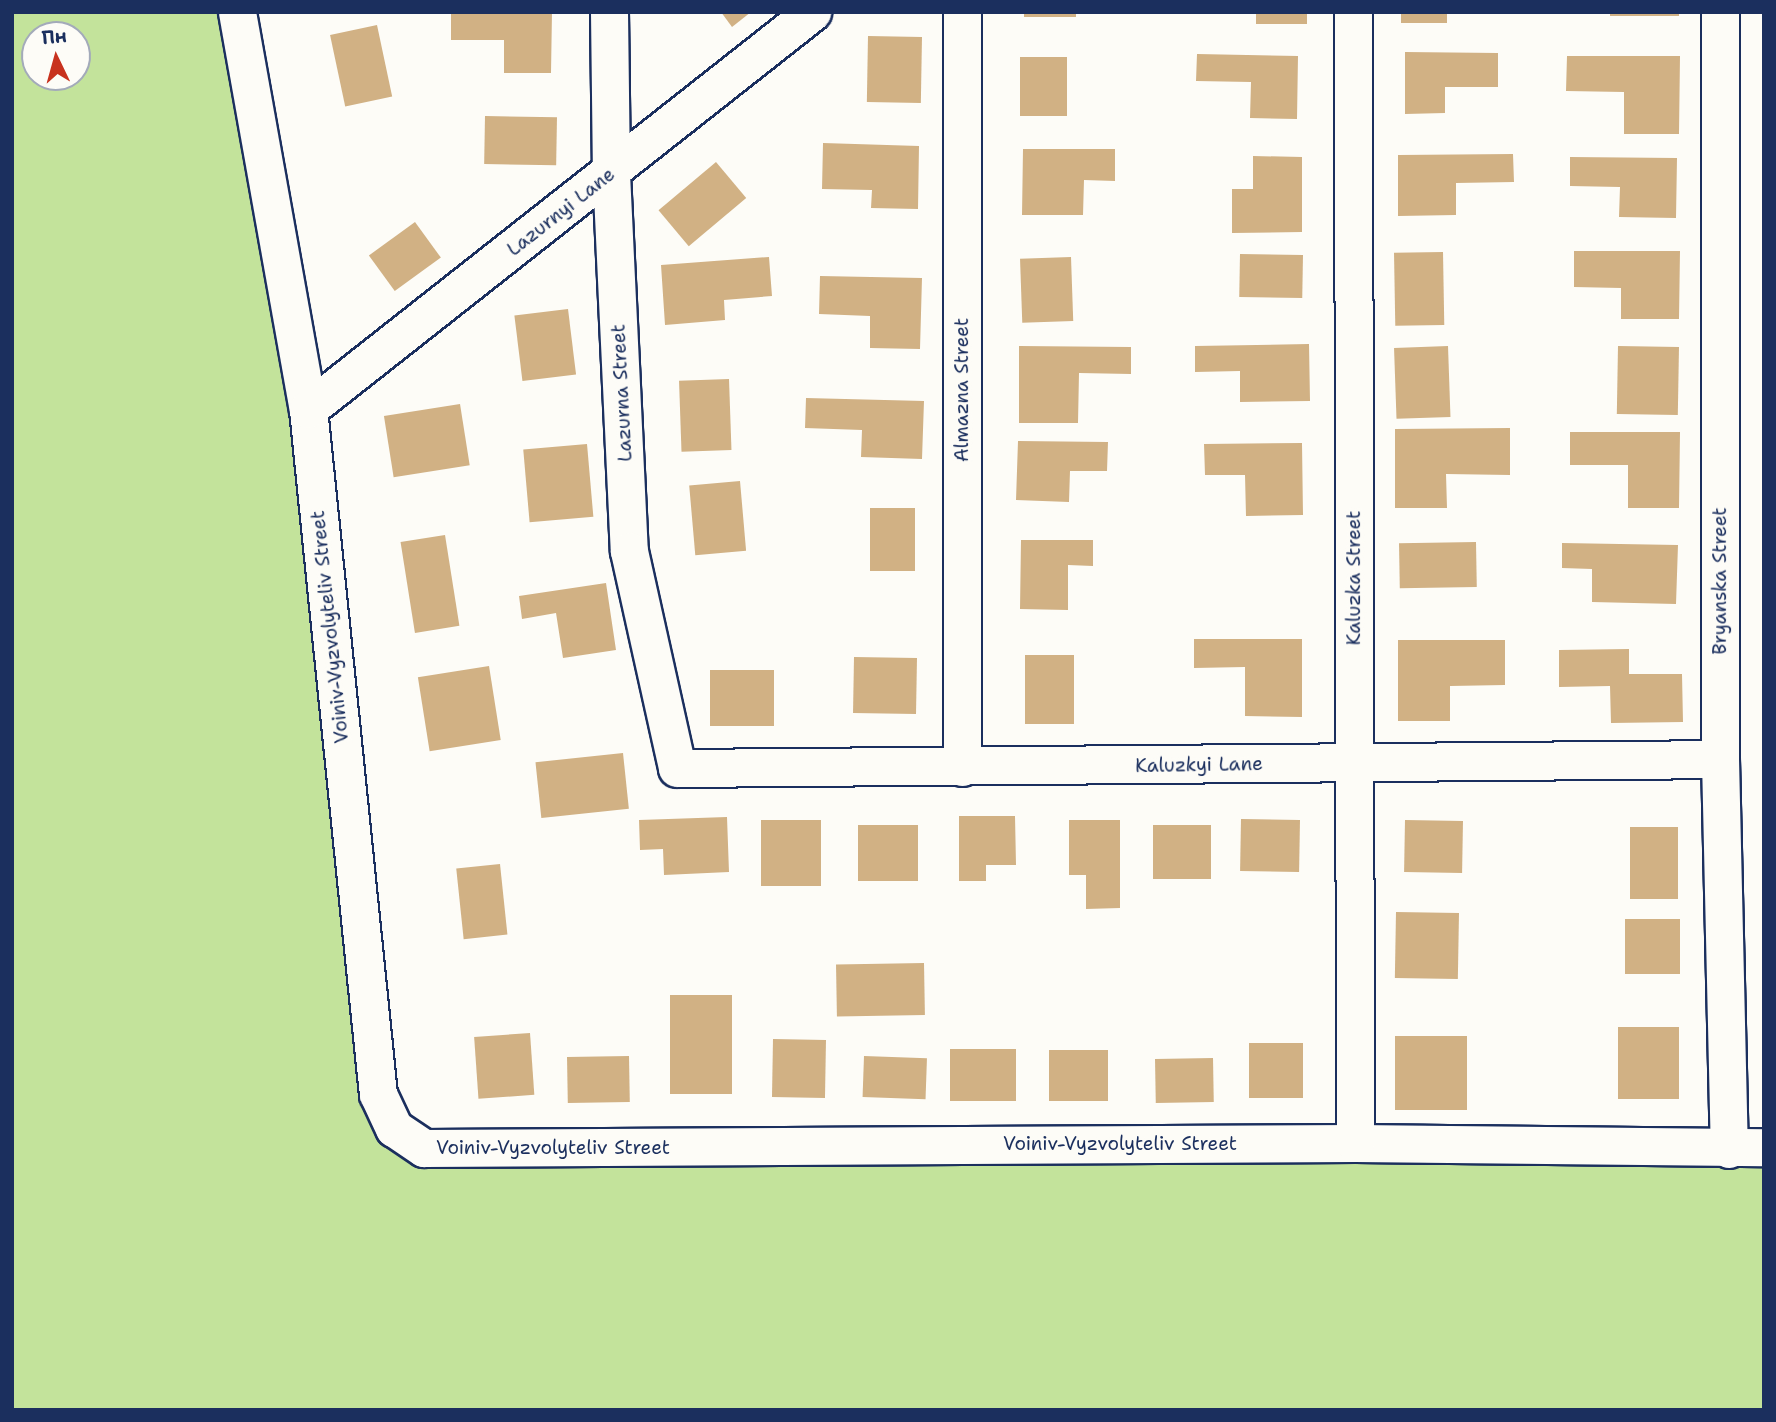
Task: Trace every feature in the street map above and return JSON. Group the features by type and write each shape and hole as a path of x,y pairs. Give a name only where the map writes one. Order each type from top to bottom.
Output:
{"street":[{"name":"Voiniv-Vyzvolyteliv Street","path":"237,12 308,409 378,1094 394,1128 424,1148 1355,1143 1746,1148"},
{"name":"Lazurna Street","path":"609,12 611,173 629,551 677,768"},
{"name":"Lazurnyi Lane","path":"308,409 812,12"},
{"name":"Almazna Street","path":"962,12 962,767"},
{"name":"Kaluzka Street","path":"1353,12 1355,1143"},
{"name":"Bryanska Street","path":"1720,12 1720,759 1746,1148"},
{"name":"Kaluzkyi Lane","path":"677,768 1720,759"}],"green space":[{"path":"12,12 237,12 308,409 378,1094 424,1148 1764,1147 1764,1410 12,1410"}],"building":[{"path":"451,12 552,12 551,73 504,73 504,40 451,40"},
{"path":"721,12 751,12 732,27"},
{"path":"1024,12 1076,12 1076,17 1024,17"},
{"path":"1256,12 1307,12 1307,24 1256,24"},
{"path":"1401,12 1447,12 1447,23 1401,23"},
{"path":"1610,12 1679,12 1679,16 1610,16"},
{"path":"377,25 392,96 345,106 330,35"},
{"path":"868,36 922,37 921,103 867,102"},
{"path":"1405,52 1498,53 1498,87 1445,87 1445,113 1405,114"},
{"path":"1197,54 1298,56 1297,119 1250,118 1251,82 1196,81"},
{"path":"1567,56 1680,56 1679,134 1624,134 1624,92 1566,91"},
{"path":"1020,57 1067,57 1067,116 1020,116"},
{"path":"485,116 557,117 556,165 484,164"},
{"path":"823,143 919,146 918,209 871,208 872,190 822,189"},
{"path":"1023,149 1115,149 1115,181 1084,180 1083,215 1022,215"},
{"path":"1513,154 1514,182 1456,183 1456,215 1398,216 1398,155"},
{"path":"1253,156 1302,157 1302,232 1232,233 1232,189 1253,189"},
{"path":"1570,157 1677,158 1676,218 1619,217 1620,187 1570,186"},
{"path":"716,162 746,198 689,246 659,210"},
{"path":"415,222 441,258 395,291 369,256"},
{"path":"1574,251 1680,251 1679,319 1621,319 1621,288 1574,287"},
{"path":"1443,252 1444,325 1395,326 1394,253"},
{"path":"1240,254 1303,255 1302,298 1239,297"},
{"path":"769,257 772,296 724,300 725,320 665,325 661,265"},
{"path":"1071,257 1073,321 1022,323 1020,259"},
{"path":"820,276 922,278 920,349 870,348 870,316 819,314"},
{"path":"568,309 576,375 522,381 514,316"},
{"path":"1309,344 1310,401 1240,402 1240,371 1195,372 1195,346"},
{"path":"1019,346 1131,347 1131,374 1079,373 1078,423 1019,423"},
{"path":"1448,346 1450,417 1397,419 1394,348"},
{"path":"1618,346 1679,347 1678,415 1617,414"},
{"path":"729,379 731,450 682,452 679,381"},
{"path":"806,398 924,401 922,459 861,457 862,430 805,428"},
{"path":"460,404 470,465 394,477 384,416"},
{"path":"1510,428 1510,475 1446,474 1447,508 1395,508 1395,429"},
{"path":"1570,432 1680,432 1679,508 1628,508 1628,465 1570,465"},
{"path":"1018,441 1108,442 1107,471 1070,471 1069,502 1016,500"},
{"path":"1302,443 1303,515 1246,516 1245,475 1205,475 1204,444"},
{"path":"587,444 593,517 530,522 523,450"},
{"path":"740,481 746,551 695,555 689,485"},
{"path":"870,508 915,508 915,571 870,571"},
{"path":"445,535 459,626 415,633 401,542"},
{"path":"1021,540 1093,540 1093,566 1068,565 1068,610 1020,609"},
{"path":"1476,542 1477,587 1400,588 1399,543"},
{"path":"1562,543 1678,545 1676,604 1592,602 1592,569 1562,568"},
{"path":"606,583 616,650 563,658 556,613 522,619 519,596"},
{"path":"1194,639 1302,639 1302,717 1245,716 1245,667 1194,668"},
{"path":"1398,640 1505,640 1505,685 1450,686 1450,721 1398,721"},
{"path":"1629,649 1629,674 1682,674 1683,722 1611,723 1610,686 1559,687 1559,650"},
{"path":"1025,655 1074,655 1074,724 1025,724"},
{"path":"854,657 917,658 916,714 853,713"},
{"path":"489,666 501,740 430,751 418,677"},
{"path":"710,670 774,670 774,726 710,726"},
{"path":"623,753 629,809 541,818 535,762"},
{"path":"959,816 1015,816 1016,865 986,865 986,881 959,881"},
{"path":"727,817 729,872 664,875 663,849 640,850 639,820"},
{"path":"1241,819 1300,820 1299,872 1240,871"},
{"path":"761,820 821,820 821,886 761,886"},
{"path":"1069,820 1120,820 1120,908 1086,909 1086,875 1069,875"},
{"path":"1405,820 1463,821 1462,873 1404,872"},
{"path":"858,825 918,825 918,881 858,881"},
{"path":"1153,825 1211,825 1211,879 1153,879"},
{"path":"1630,827 1678,827 1678,899 1630,899"},
{"path":"500,864 507,935 464,939 456,869"},
{"path":"1396,912 1459,913 1458,979 1395,978"},
{"path":"1625,919 1680,919 1680,974 1625,974"},
{"path":"924,963 925,1015 837,1017 836,965"},
{"path":"670,995 732,995 732,1094 670,1094"},
{"path":"1618,1027 1679,1027 1679,1099 1618,1099"},
{"path":"530,1033 534,1095 478,1099 474,1037"},
{"path":"1395,1036 1467,1036 1467,1110 1395,1110"},
{"path":"773,1039 826,1040 825,1098 772,1097"},
{"path":"1249,1043 1303,1043 1303,1098 1249,1098"},
{"path":"950,1049 1016,1049 1016,1101 950,1101"},
{"path":"1049,1050 1108,1050 1108,1101 1049,1101"},
{"path":"629,1056 630,1102 568,1103 567,1057"},
{"path":"864,1056 927,1058 926,1099 863,1097"},
{"path":"1213,1058 1214,1102 1156,1103 1155,1059"}]}
